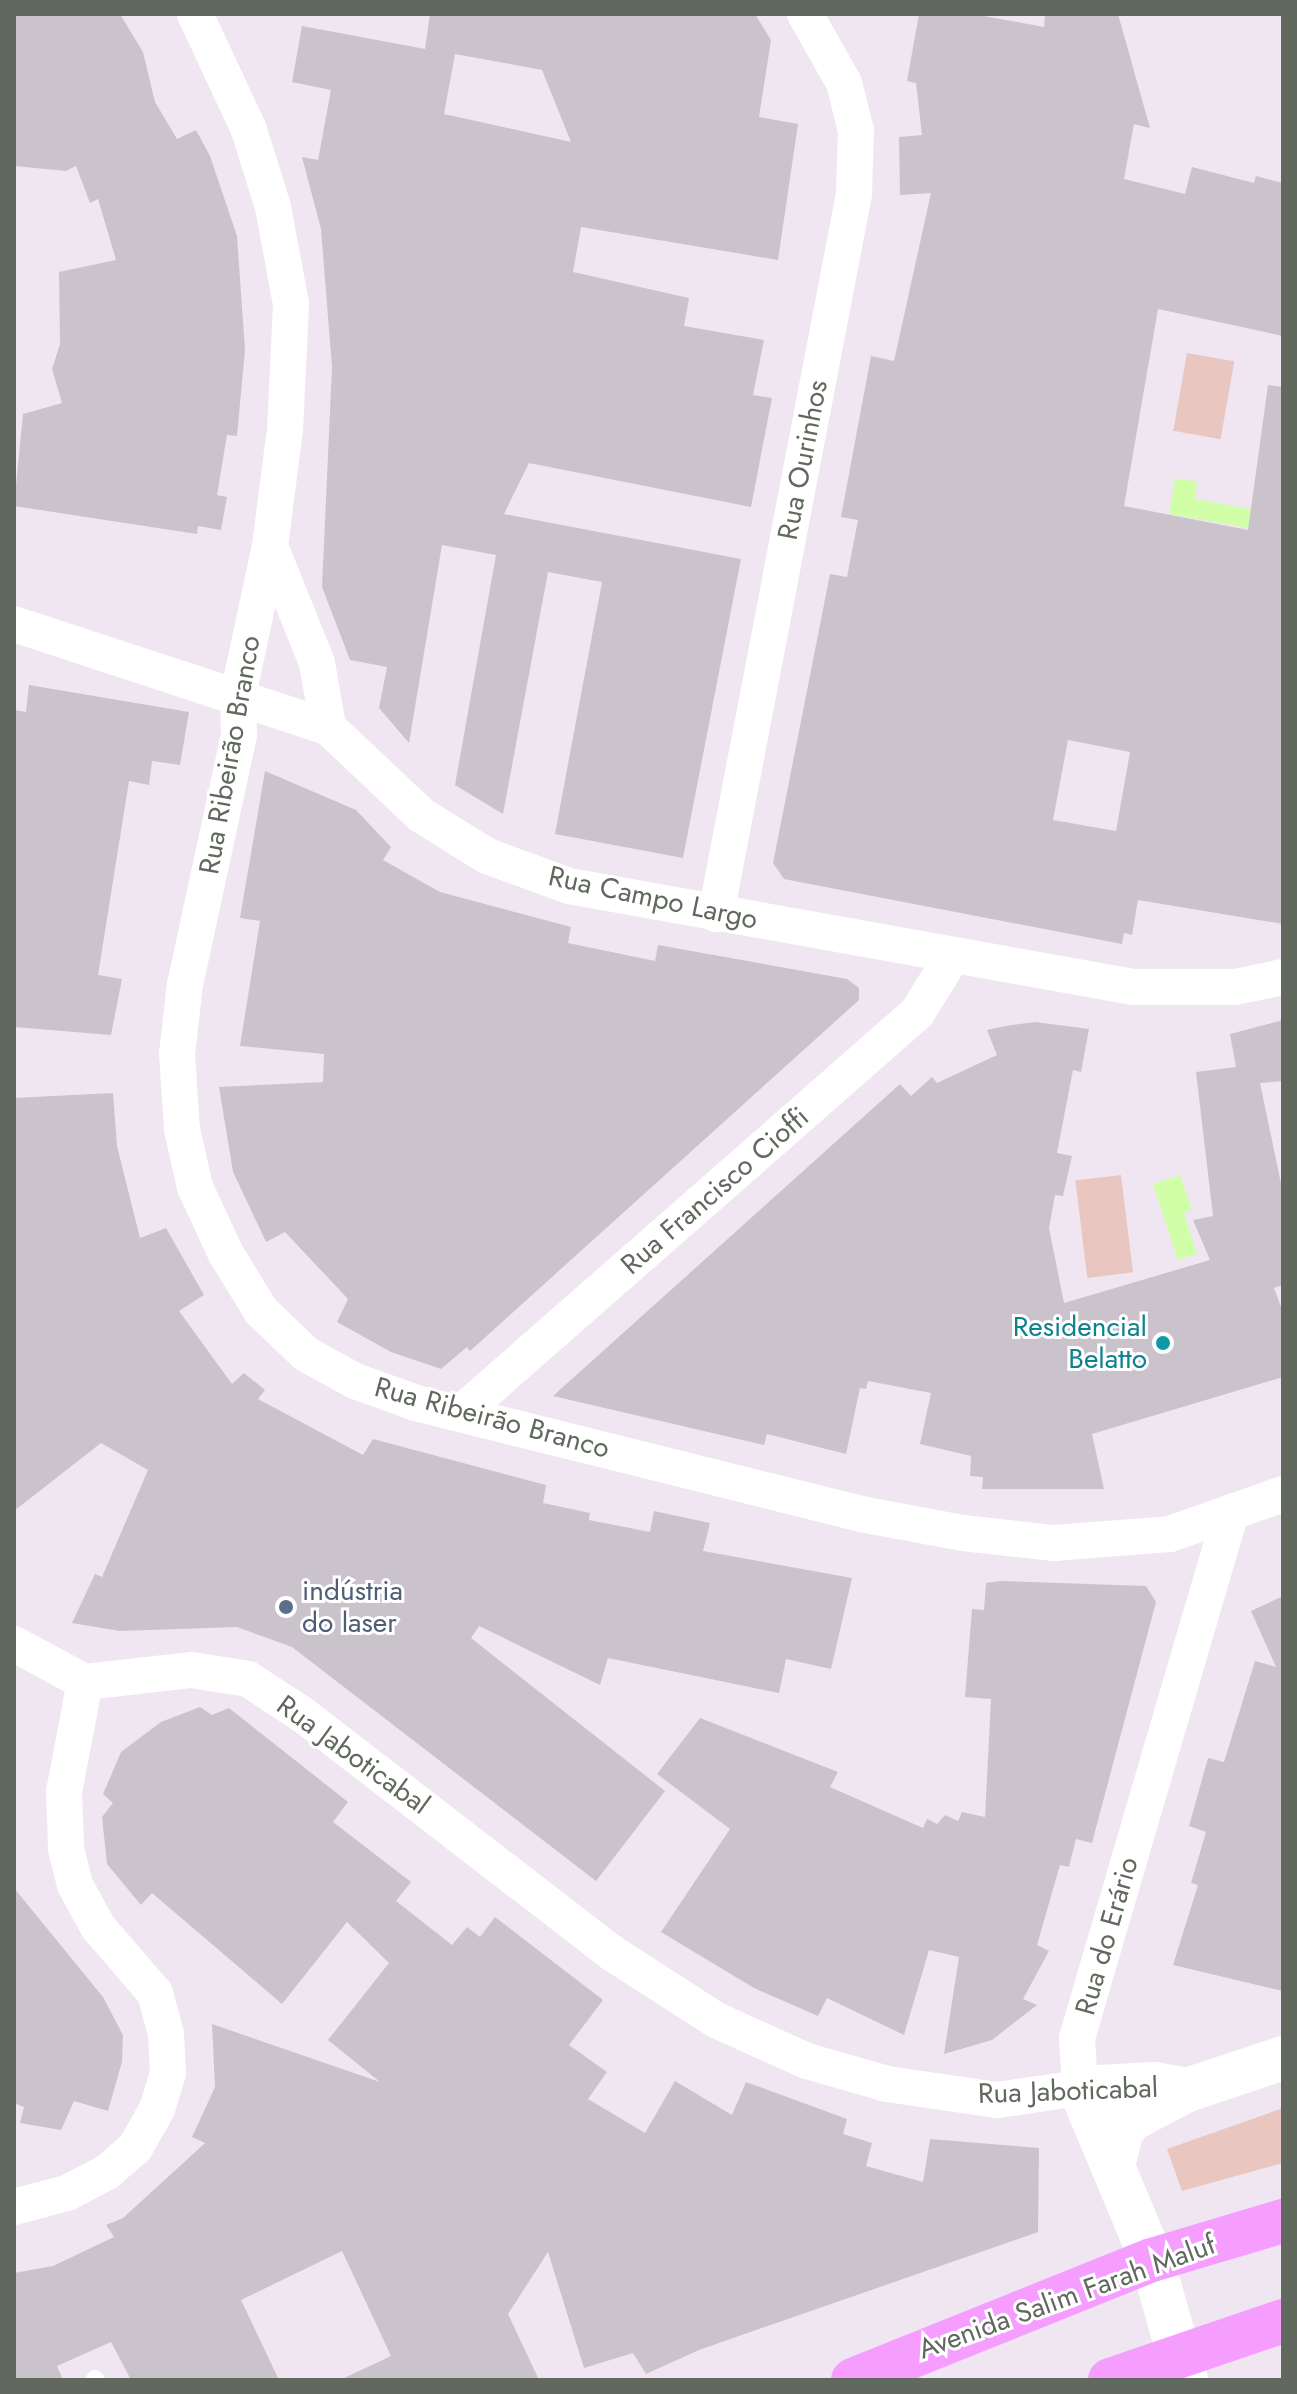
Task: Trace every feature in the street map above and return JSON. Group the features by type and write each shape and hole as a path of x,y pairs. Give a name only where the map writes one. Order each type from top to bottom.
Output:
{"highway":[{"name":"Avenida Salim Farah Maluf","path":"853,2380 1152,2260 1283,2221"},
{"path":"1110,2380 1182,2368 1283,2321"}],"street":[{"path":"14,624 328,727 317,663 270,546 285,429 291,304 273,207 249,130 195,14"},
{"name":"Rua Ourinhos","path":"716,914 854,194 856,131 844,83 805,14"},
{"name":"Rua Ribeirão Branco","path":"270,546 238,695 239,735 185,984 177,1054 182,1129 195,1187 225,1252 261,1311 306,1354 355,1381 461,1413 861,1514 963,1533 1054,1543 1170,1534 1283,1494"},
{"name":"Rua Campo Largo","path":"328,727 421,815 487,856 569,886 1133,987 1235,987 1283,977"},
{"name":"Rua Francisco Cioffi","path":"461,1413 917,1013 953,955"},
{"name":"Rua do Erário","path":"1182,2368 1152,2260 1080,2088 1077,2038 1231,1512"},
{"path":"14,1644 85,1682 64,1792 66,1848 75,1885 98,1927 155,1993 166,2034 168,2073 157,2109 135,2148 107,2172 67,2193 14,2207"},
{"name":"Rua Jaboticabal","path":"85,1682 192,1670 248,1679 303,1715 612,1953 716,2020 807,2061 887,2084 997,2100 1080,2088 1154,2084 1187,2090"},
{"name":"Rua Jaboticabal","path":"1113,2167 1121,2132 1132,2119 1187,2090 1283,2058"}],"shaded area":[{"path":"1187,353 1234,361 1221,439 1173,431"},
{"path":"1175,478 1197,482 1195,499 1283,515 1283,534 1169,514"},
{"path":"1121,1175 1133,1272 1087,1278 1075,1181"},
{"path":"1180,1175 1192,1210 1184,1213 1197,1254 1178,1260 1153,1184"},
{"path":"1283,2108 1283,2163 1182,2191 1167,2149"}],"building":[{"path":"14,14 120,14 143,52 155,102 177,139 196,130 210,156 237,236 245,350 237,436 227,435 217,495 227,497 221,530 198,526 197,534 14,506 23,414 62,403 52,369 60,344 59,272 116,260 98,199 90,203 76,166 66,171 14,166"},
{"path":"430,14 755,14 771,40 759,117 798,124 778,260 581,227 573,272 689,298 684,326 764,340 753,395 772,398 751,507 529,463 504,514 741,559 683,858 555,834 602,582 548,572 503,814 455,785 496,555 442,545 409,743 379,708 387,667 350,660 322,587 332,367 321,229 302,157 318,160 331,90 292,82 302,26 425,49","holes":["455,54 542,70 571,142 444,114"]},
{"path":"919,14 973,14 1044,27 1045,14 1118,14 1150,128 1134,124 1124,179 1185,194 1192,167 1254,183 1256,176 1283,183 1283,336 1158,309 1124,506 1248,530 1268,385 1283,387 1283,924 1138,900 1132,935 1124,933 1122,944 784,879 773,863 830,574 847,577 858,520 841,517 871,356 894,361 931,193 900,195 899,137 922,135 916,83 907,81","holes":["1068,740 1130,752 1116,831 1053,820"]},
{"path":"29,685 189,712 180,765 152,761 149,785 129,781 98,975 122,979 111,1035 14,1027 14,710 26,712"},
{"path":"265,771 356,810 391,847 383,860 440,892 571,927 568,943 655,961 658,945 847,979 859,988 859,1000 470,1351 467,1347 441,1369 391,1352 337,1322 348,1299 285,1232 266,1242 233,1172 219,1087 323,1082 324,1054 240,1046 260,921 240,918"},
{"path":"1283,1020 1283,1081 1260,1083 1283,1193 1283,1285 1274,1288 1283,1312 1283,1377 1092,1434 1104,1489 982,1489 983,1477 970,1476 971,1456 920,1444 931,1393 868,1381 866,1389 860,1388 846,1454 767,1434 764,1445 553,1396 900,1084 911,1096 932,1077 937,1083 997,1055 987,1030 1006,1026 1035,1022 1089,1029 1081,1072 1073,1070 1057,1153 1072,1156 1063,1196 1055,1195 1049,1228 1064,1303 1210,1260 1193,1220 1213,1216 1196,1072 1236,1067 1230,1034"},
{"path":"113,1093 117,1146 140,1238 166,1228 204,1295 179,1311 232,1384 244,1373 265,1390 258,1399 363,1455 373,1439 546,1485 543,1503 590,1513 589,1520 650,1532 654,1511 710,1523 703,1551 852,1578 831,1669 786,1659 779,1693 608,1658 600,1685 479,1626 471,1638 665,1791 596,1881 292,1647 237,1627 120,1631 72,1623 95,1574 102,1577 148,1470 101,1443 14,1511 14,1098"},
{"path":"986,1583 1146,1586 1156,1602 1092,1843 1076,1839 1069,1867 1060,1865 1037,1945 1049,1951 1023,1999 1037,2005 992,2040 944,2054 959,1957 929,1950 904,2035 827,1998 818,2016 754,1988 661,1932 730,1829 657,1774 700,1718 838,1772 830,1787 923,1828 927,1819 937,1824 945,1815 958,1821 962,1812 985,1817 991,1699 965,1697 972,1609 984,1610"},
{"path":"1283,1596 1283,1991 1173,1965 1198,1885 1191,1883 1206,1832 1189,1826 1208,1758 1224,1762 1255,1661 1276,1667 1251,1611"},
{"path":"200,1707 212,1715 229,1708 348,1802 333,1822 411,1882 396,1901 452,1945 467,1927 480,1937 495,1917 603,2000 569,2045 607,2072 588,2099 645,2133 675,2081 732,2115 746,2082 847,2119 843,2134 872,2143 866,2166 923,2182 930,2139 1039,2148 1038,2232 699,2350 646,2374 633,2353 584,2368 548,2252 508,2314 539,2380 340,2380 391,2356 342,2251 241,2300 279,2380 131,2380 111,2342 57,2366 63,2380 14,2380 14,2273 53,2266 114,2237 106,2225 123,2218 205,2143 192,2137 215,2087 212,2024 380,2082 328,2040 389,1963 347,1922 282,2004 152,1893 141,1905 107,1864 102,1817 113,1803 103,1794 121,1752 161,1722"},
{"path":"14,1888 103,1997 123,2035 122,2062 108,2111 74,2101 61,2130 20,2123 24,2107 16,2104"}],"place":[{"name":"Residencial Belatto","path":"1163,1343"},
{"name":"indústria do laser","path":"286,1607"}]}
